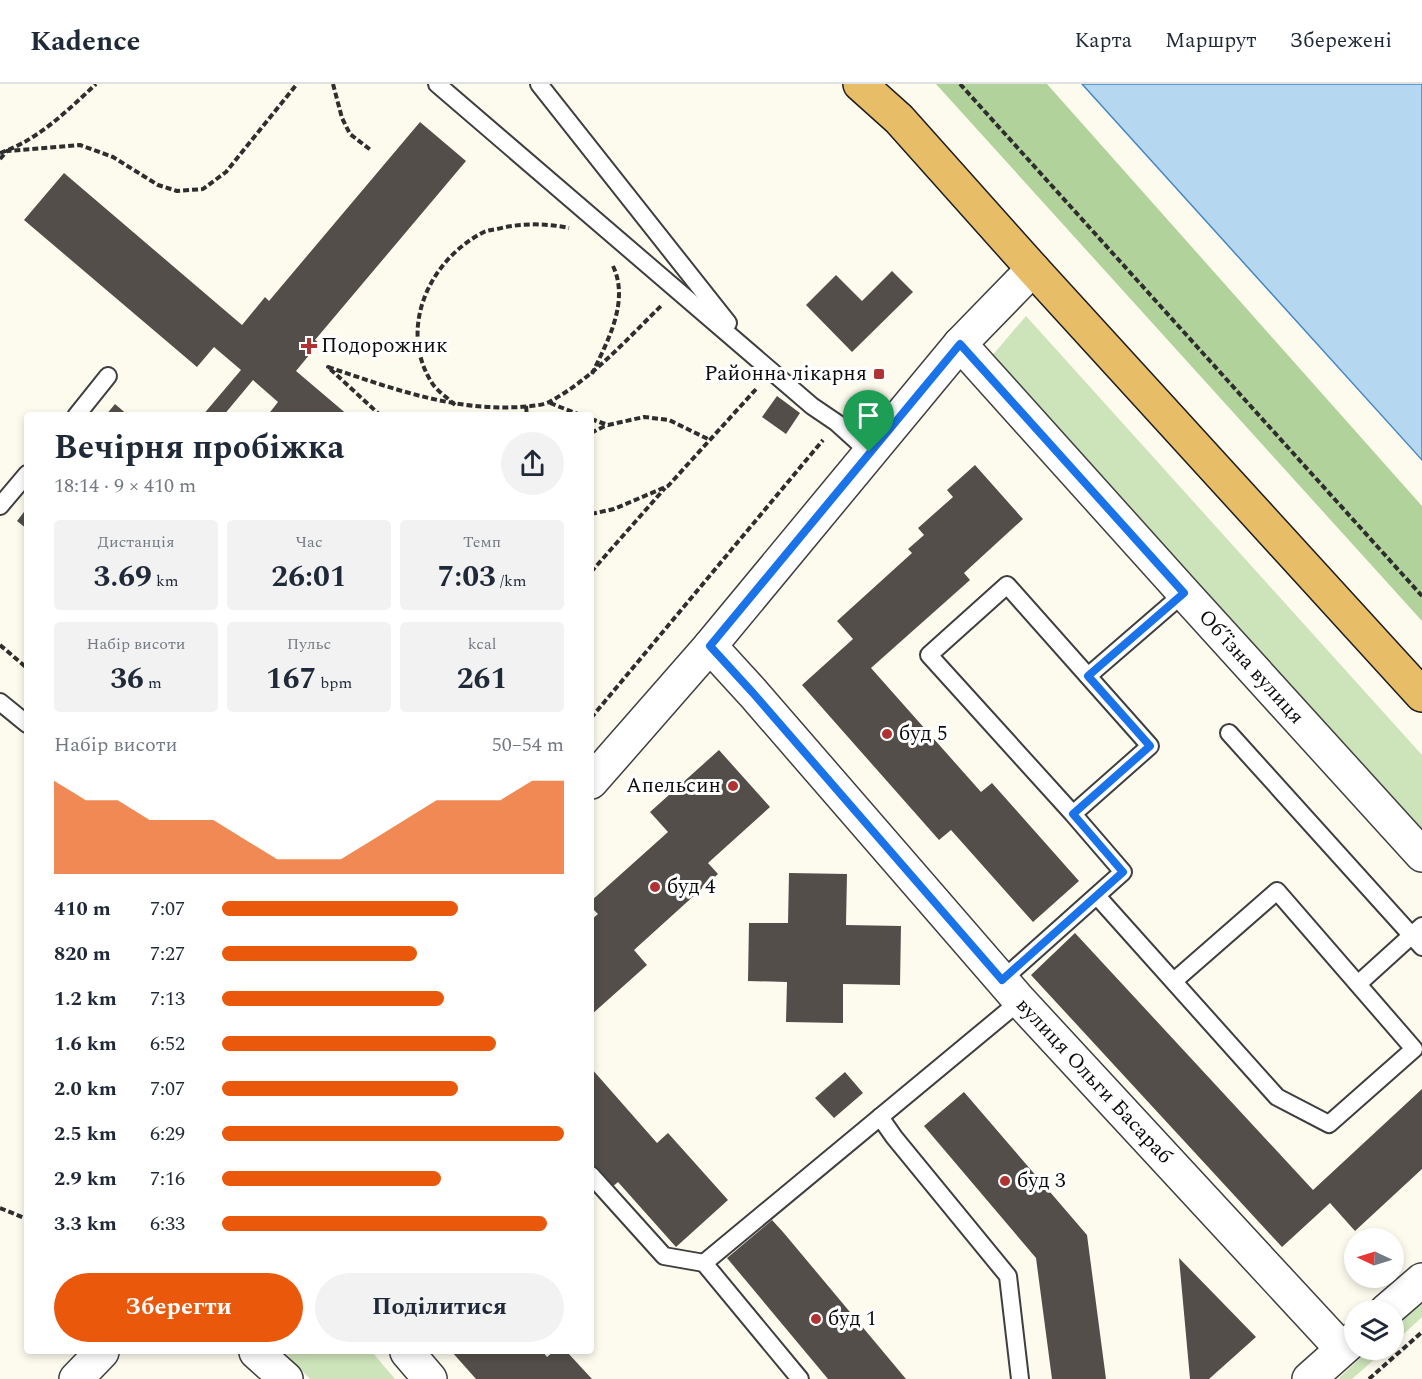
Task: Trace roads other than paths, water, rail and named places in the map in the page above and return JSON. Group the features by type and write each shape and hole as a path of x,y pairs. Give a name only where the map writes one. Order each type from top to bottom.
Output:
{"highway":[{"path":"860,84 899,119 1422,695"}],"street":[{"path":"594,779 710,646 960,344 1033,269"},
{"name":"Обʼїзна вулиця","path":"960,344 1422,855"},
{"name":"вулиця Ольги Басараб","path":"710,646 1011,991 1344,1340"},
{"path":"1399,1300 1422,1280"},
{"path":"1309,1379 1344,1348"},
{"path":"76,1379 100,1354"},
{"path":"258,1354 286,1379"},
{"path":"409,1354 430,1379"}],"lane":[{"path":"436,84 812,406 837,423 869,452"},
{"path":"539,84 751,353"},
{"path":"79,412 108,376"},
{"path":"0,506 24,478"},
{"path":"704,1263 880,1117 1011,991 1097,896 1123,872 929,655 1007,585 1150,746 1073,814"},
{"path":"1088,676 1184,593"},
{"path":"0,702 24,722"},
{"path":"1229,733 1418,936 1358,984"},
{"path":"1097,896 1277,1097 1329,1124 1414,1049 1277,891 1174,981"},
{"path":"880,1117 1008,1276 1020,1379"},
{"path":"594,1178 664,1256 704,1263 800,1379"}],"water":[{"path":"1082,84 1422,84 1422,460"}],"place":[{"name":"Подорожник","path":"309,346"},
{"name":"Районна лікарня","path":"879,374"},
{"name":"буд 5","path":"887,734"},
{"name":"Апельсин","path":"733,786"},
{"name":"буд 4","path":"655,887"},
{"name":"буд 3","path":"1005,1181"},
{"name":"буд 1","path":"816,1319"}]}
